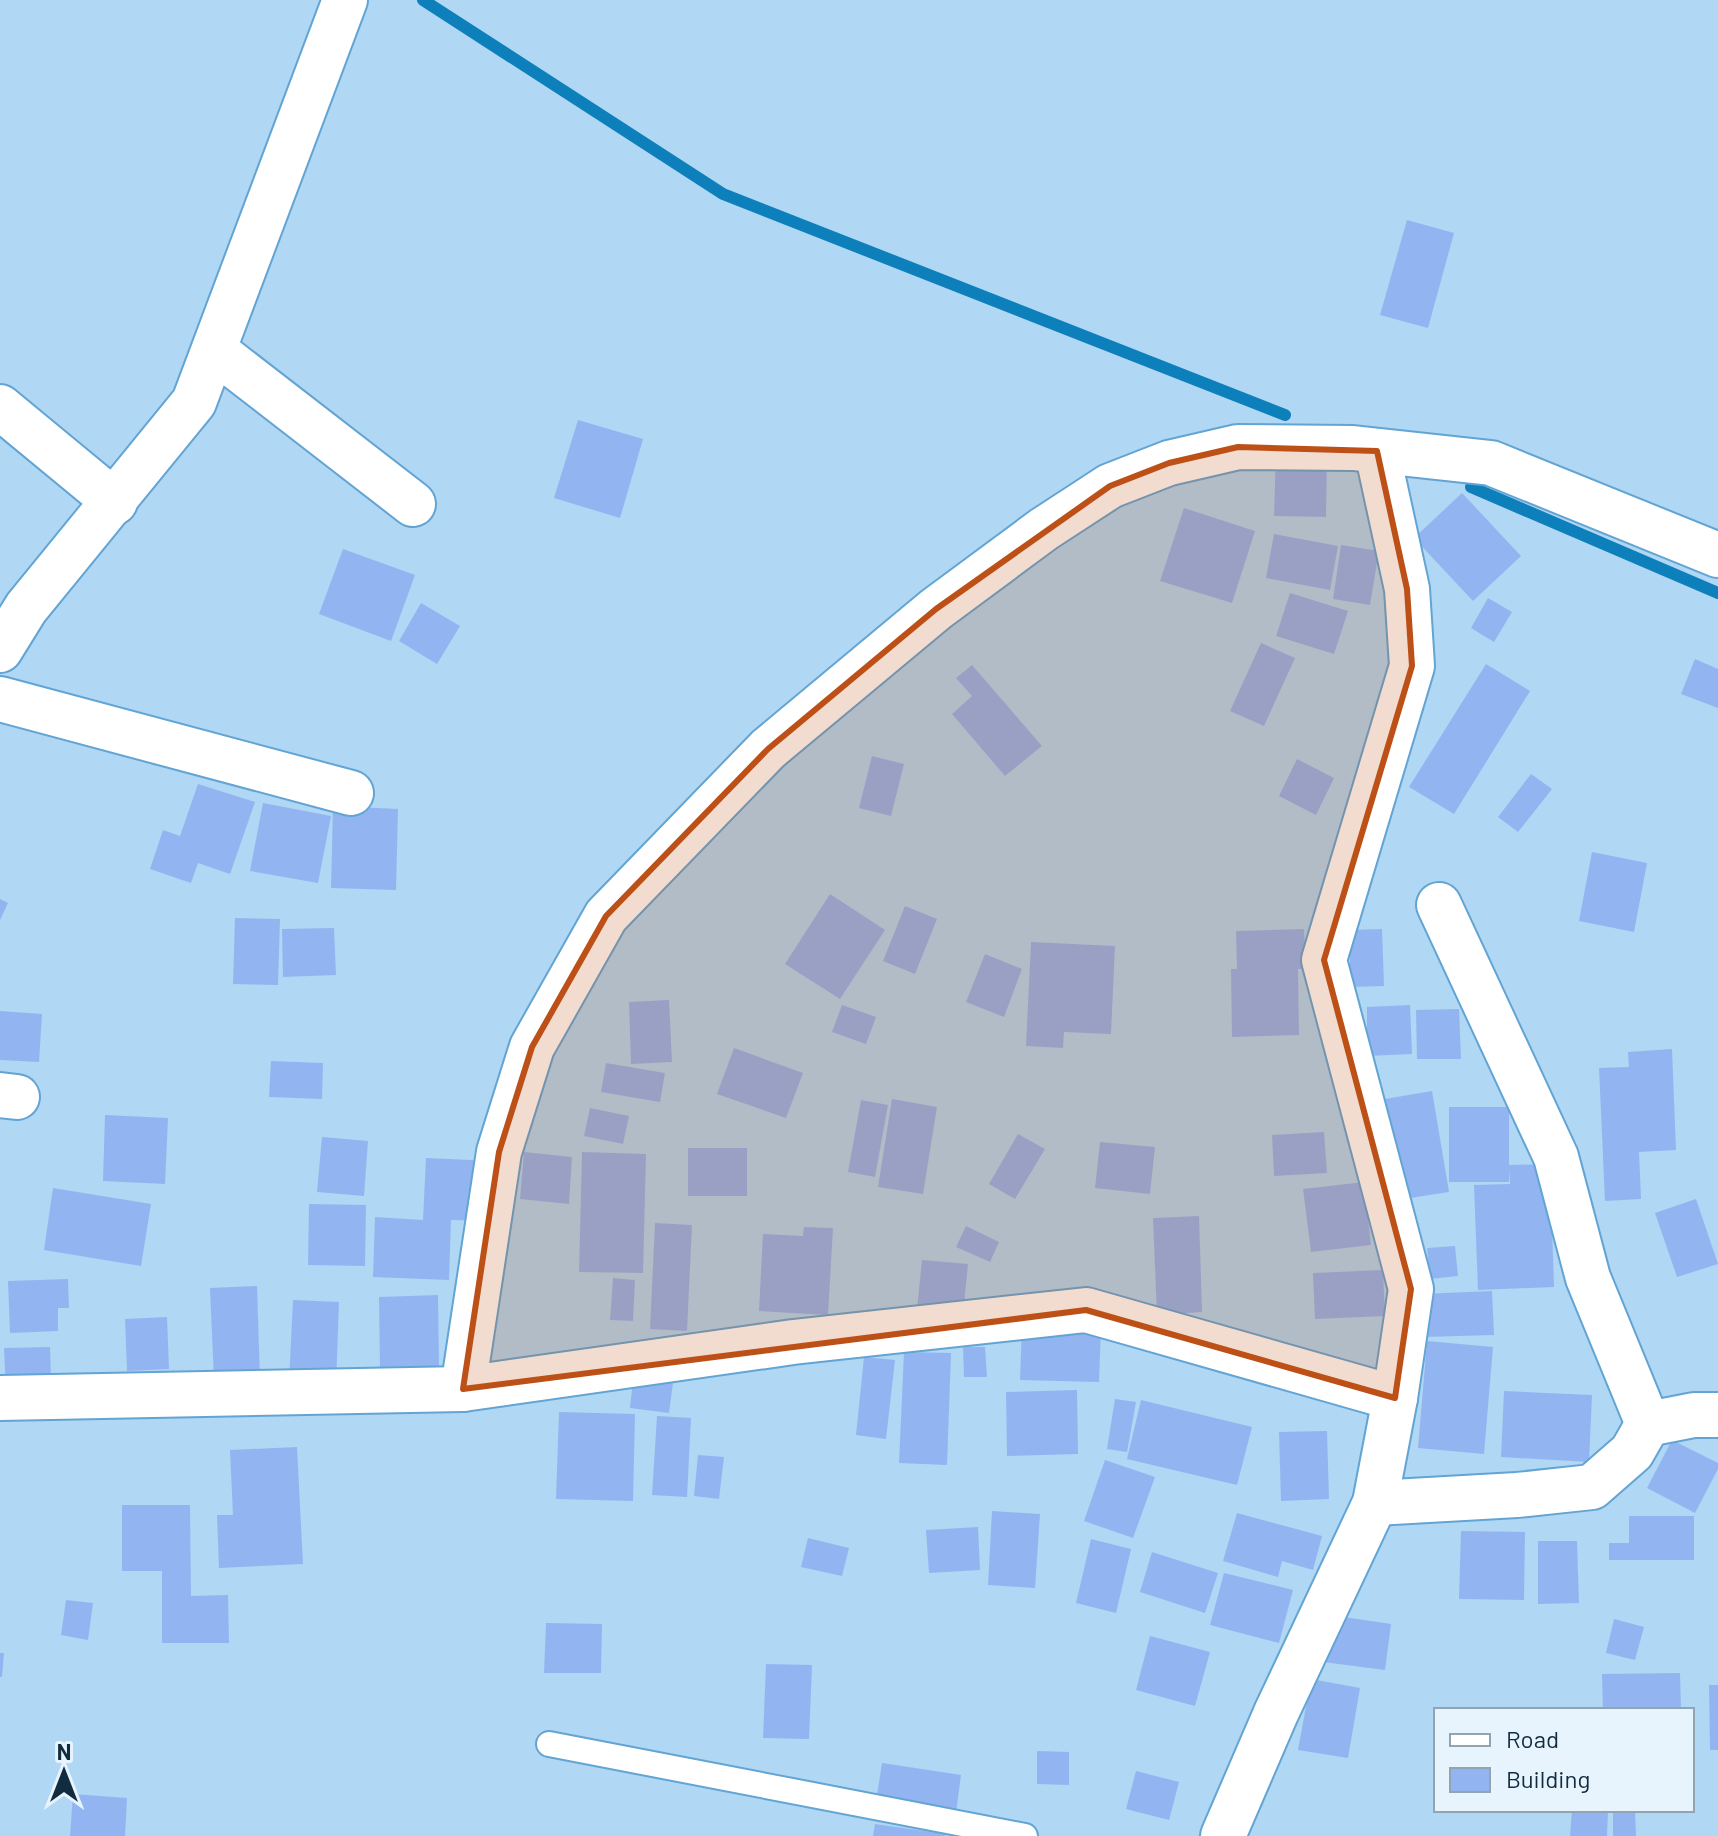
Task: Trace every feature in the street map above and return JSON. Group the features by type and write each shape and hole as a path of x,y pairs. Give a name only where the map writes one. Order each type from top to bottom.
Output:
{"street":[{"path":"0,650 26,608 194,402 345,0"},
{"path":"214,350 413,504"},
{"path":"0,407 115,502"},
{"path":"463,1389 499,1152 532,1047 606,916 768,749 936,609 1044,529 1110,486 1169,463 1238,447 1377,451 1491,463 1718,555"},
{"path":"1223,1836 1276,1713 1375,1503 1411,1289 1324,960 1412,666 1407,589 1377,451"},
{"path":"0,699 351,793"},
{"path":"1439,905 1556,1157 1588,1278 1648,1424"},
{"path":"0,1398 463,1389 793,1342 1086,1310 1395,1398"},
{"path":"1375,1503 1517,1495 1592,1487 1632,1452 1648,1424 1694,1415 1718,1415"}],"lane":[{"path":"549,1744 1025,1836"}],"highlighted area":[{"path":"1238,447 1377,451 1407,589 1412,666 1324,960 1411,1289 1395,1398 1086,1310 463,1389 499,1152 532,1047 606,916 768,749 936,609 1110,486 1169,463"}],"building":[{"path":"1407,220 1454,233 1428,328 1380,315"},
{"path":"578,420 643,439 620,518 554,498"},
{"path":"1276,453 1327,455 1326,517 1274,516"},
{"path":"1462,493 1521,556 1473,601 1414,538"},
{"path":"1184,508 1255,531 1232,603 1160,581"},
{"path":"1274,534 1338,546 1330,590 1266,578"},
{"path":"1341,545 1379,551 1370,605 1333,599"},
{"path":"343,549 415,575 391,641 319,614"},
{"path":"1290,593 1348,611 1334,654 1276,636"},
{"path":"1488,598 1512,612 1494,642 1471,628"},
{"path":"421,603 460,626 437,664 399,641"},
{"path":"1261,643 1295,658 1264,726 1230,711"},
{"path":"1695,659 1718,669 1718,708 1681,694"},
{"path":"1486,664 1530,691 1454,814 1409,787"},
{"path":"972,665 1042,746 1005,776 952,714 972,696 956,678"},
{"path":"872,756 904,764 891,816 859,808"},
{"path":"1297,759 1334,778 1316,815 1279,796"},
{"path":"1531,774 1552,789 1518,832 1498,817"},
{"path":"198,784 255,802 230,874 198,863 191,883 150,869 163,830 180,836"},
{"path":"263,803 331,816 318,883 250,871"},
{"path":"333,806 398,809 396,890 331,888"},
{"path":"1592,852 1647,863 1634,932 1579,921"},
{"path":"830,894 885,930 840,999 785,964"},
{"path":"0,899 8,903 0,920"},
{"path":"905,906 937,919 915,974 883,961"},
{"path":"235,918 280,919 278,985 233,984"},
{"path":"334,928 336,975 283,977 282,929"},
{"path":"1304,929 1306,969 1298,969 1299,1035 1232,1037 1231,969 1237,969 1236,931"},
{"path":"1382,929 1384,986 1350,987 1350,930"},
{"path":"1031,942 1115,946 1111,1034 1064,1032 1063,1048 1026,1046"},
{"path":"985,954 1022,969 1004,1017 966,1002"},
{"path":"669,1000 672,1062 631,1064 629,1002"},
{"path":"842,1005 876,1017 866,1044 832,1032"},
{"path":"1410,1005 1412,1054 1367,1056 1367,1007"},
{"path":"1459,1009 1461,1059 1417,1059 1416,1010"},
{"path":"0,1011 42,1014 39,1062 0,1060"},
{"path":"734,1048 803,1073 786,1118 717,1094"},
{"path":"1672,1049 1676,1150 1639,1152 1641,1199 1605,1201 1599,1068 1629,1067 1628,1052"},
{"path":"271,1061 323,1063 322,1099 269,1097"},
{"path":"606,1063 665,1073 660,1102 601,1092"},
{"path":"1432,1091 1449,1192 1403,1199 1385,1099"},
{"path":"892,1099 937,1107 923,1194 878,1187"},
{"path":"861,1100 888,1105 875,1177 848,1172"},
{"path":"1449,1107 1509,1107 1509,1165 1550,1164 1554,1287 1478,1290 1474,1185 1510,1184 1510,1169 1509,1182 1449,1182"},
{"path":"590,1108 629,1116 623,1144 584,1136"},
{"path":"105,1115 168,1118 165,1184 103,1181"},
{"path":"1324,1132 1327,1173 1274,1176 1272,1135"},
{"path":"1018,1134 1045,1149 1015,1199 989,1184"},
{"path":"322,1137 368,1141 364,1196 317,1192"},
{"path":"1100,1142 1155,1147 1150,1194 1095,1188"},
{"path":"688,1148 747,1148 747,1196 688,1196"},
{"path":"524,1152 572,1157 569,1204 520,1199"},
{"path":"582,1152 646,1154 643,1273 579,1272"},
{"path":"426,1158 494,1161 492,1221 451,1220 449,1280 373,1277 375,1217 423,1220"},
{"path":"1364,1182 1371,1245 1311,1252 1303,1189"},
{"path":"53,1188 151,1204 141,1266 44,1250"},
{"path":"1696,1199 1718,1264 1677,1277 1655,1213"},
{"path":"309,1204 366,1205 365,1266 308,1265"},
{"path":"1199,1216 1202,1312 1157,1315 1153,1218"},
{"path":"655,1223 692,1225 687,1331 650,1329"},
{"path":"966,1226 999,1242 990,1262 956,1247"},
{"path":"804,1227 833,1228 828,1315 759,1311 763,1234 803,1236"},
{"path":"1455,1246 1458,1276 1430,1279 1427,1248"},
{"path":"922,1260 968,1264 963,1314 917,1309"},
{"path":"1383,1270 1385,1316 1315,1319 1313,1273"},
{"path":"613,1278 635,1280 633,1321 610,1320"},
{"path":"68,1279 69,1308 58,1308 58,1331 10,1333 8,1281"},
{"path":"257,1286 260,1379 214,1381 210,1288"},
{"path":"1492,1291 1494,1335 1423,1337 1421,1294"},
{"path":"438,1295 439,1366 380,1367 379,1297"},
{"path":"293,1300 339,1302 336,1385 289,1382"},
{"path":"167,1317 169,1369 127,1371 125,1319"},
{"path":"1022,1325 1101,1327 1099,1382 1020,1380"},
{"path":"1427,1341 1493,1347 1484,1454 1418,1448"},
{"path":"50,1347 52,1408 7,1410 4,1348"},
{"path":"963,1347 985,1347 987,1377 964,1377"},
{"path":"904,1352 951,1353 947,1465 899,1463"},
{"path":"864,1357 895,1360 886,1439 856,1435"},
{"path":"634,1370 674,1375 669,1413 630,1408"},
{"path":"1077,1390 1078,1454 1007,1456 1006,1392"},
{"path":"1504,1391 1592,1395 1589,1462 1501,1457"},
{"path":"1115,1399 1136,1402 1127,1452 1107,1449"},
{"path":"1141,1400 1252,1427 1237,1485 1127,1459"},
{"path":"559,1412 635,1414 633,1501 556,1499"},
{"path":"657,1416 691,1418 687,1497 652,1495"},
{"path":"1327,1431 1329,1499 1281,1501 1279,1432"},
{"path":"1672,1440 1718,1463 1718,1469 1695,1513 1647,1488"},
{"path":"297,1447 303,1564 219,1568 217,1515 233,1515 230,1450"},
{"path":"698,1455 724,1457 719,1499 694,1496"},
{"path":"1105,1460 1155,1477 1133,1538 1084,1521"},
{"path":"122,1505 190,1505 191,1596 228,1595 229,1643 162,1643 162,1571 122,1571"},
{"path":"992,1511 1040,1514 1035,1588 988,1585"},
{"path":"1237,1513 1322,1536 1313,1570 1282,1561 1278,1577 1223,1561"},
{"path":"1629,1516 1694,1516 1694,1560 1609,1560 1609,1543 1629,1543"},
{"path":"978,1527 980,1570 929,1573 926,1530"},
{"path":"1461,1531 1525,1532 1524,1600 1459,1599"},
{"path":"808,1538 849,1548 842,1576 801,1567"},
{"path":"1091,1539 1131,1549 1116,1613 1076,1603"},
{"path":"1538,1541 1577,1541 1579,1603 1538,1604"},
{"path":"1152,1552 1218,1573 1205,1613 1140,1592"},
{"path":"1224,1573 1293,1590 1279,1643 1210,1625"},
{"path":"66,1600 93,1603 88,1640 61,1635"},
{"path":"1330,1615 1391,1624 1385,1670 1323,1662"},
{"path":"1614,1619 1644,1627 1635,1660 1606,1653"},
{"path":"546,1623 602,1624 601,1673 544,1673"},
{"path":"1150,1636 1210,1652 1195,1706 1136,1690"},
{"path":"0,1653 4,1653 2,1677 0,1677"},
{"path":"766,1664 812,1665 809,1739 763,1738"},
{"path":"1680,1673 1681,1708 1603,1708 1602,1674"},
{"path":"1311,1679 1360,1688 1348,1758 1298,1750"},
{"path":"1709,1685 1718,1685 1718,1750 1710,1750"},
{"path":"1037,1751 1069,1752 1069,1785 1037,1784"},
{"path":"882,1763 961,1775 955,1820 875,1808"},
{"path":"1136,1771 1179,1782 1169,1820 1126,1809"},
{"path":"73,1794 127,1798 125,1836 70,1836"},
{"path":"1572,1812 1608,1812 1607,1836 1570,1836"},
{"path":"1613,1812 1635,1812 1636,1836 1613,1836"},
{"path":"875,1824 945,1834 945,1836 873,1836"}],"waterway":[{"path":"423,0 723,194 1285,415"},
{"path":"1471,487 1718,593"}]}
